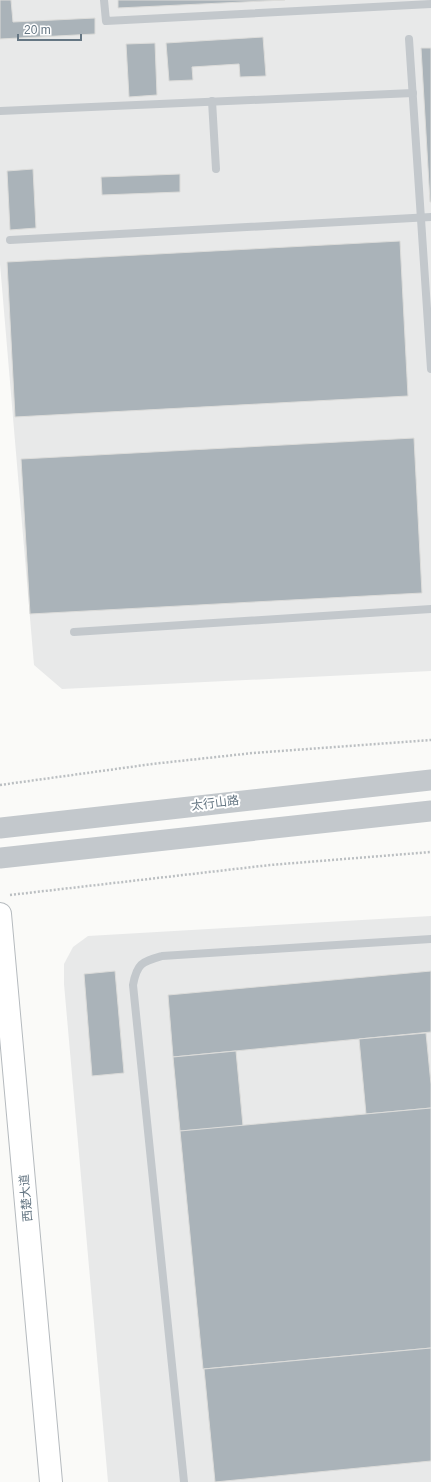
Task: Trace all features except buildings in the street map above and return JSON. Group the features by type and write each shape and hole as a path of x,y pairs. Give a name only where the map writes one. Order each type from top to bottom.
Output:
{"main road":[{"name":"西楚大道","path":"4,905 51,1482"}],"street":[{"name":"太行山路","path":"0,828 431,780"},
{"path":"0,858 431,812"}],"lane":[{"path":"104,0 106,21 431,4"},
{"path":"409,39 431,369"},
{"path":"0,111 413,93"},
{"path":"212,101 216,169"},
{"path":"10,240 431,217"},
{"path":"74,632 431,609"},
{"path":"184,1482 133,985 135,972 142,962 162,956 431,939"}],"path":[{"path":"0,785 152,764 253,753 431,740"},
{"path":"4,905 270,865 431,852"}],"shaded area":[{"path":"0,0 431,0 431,671 62,689 34,665 0,264"},
{"path":"431,916 431,1482 108,1482 64,984 64,964 73,947 88,936"}]}
